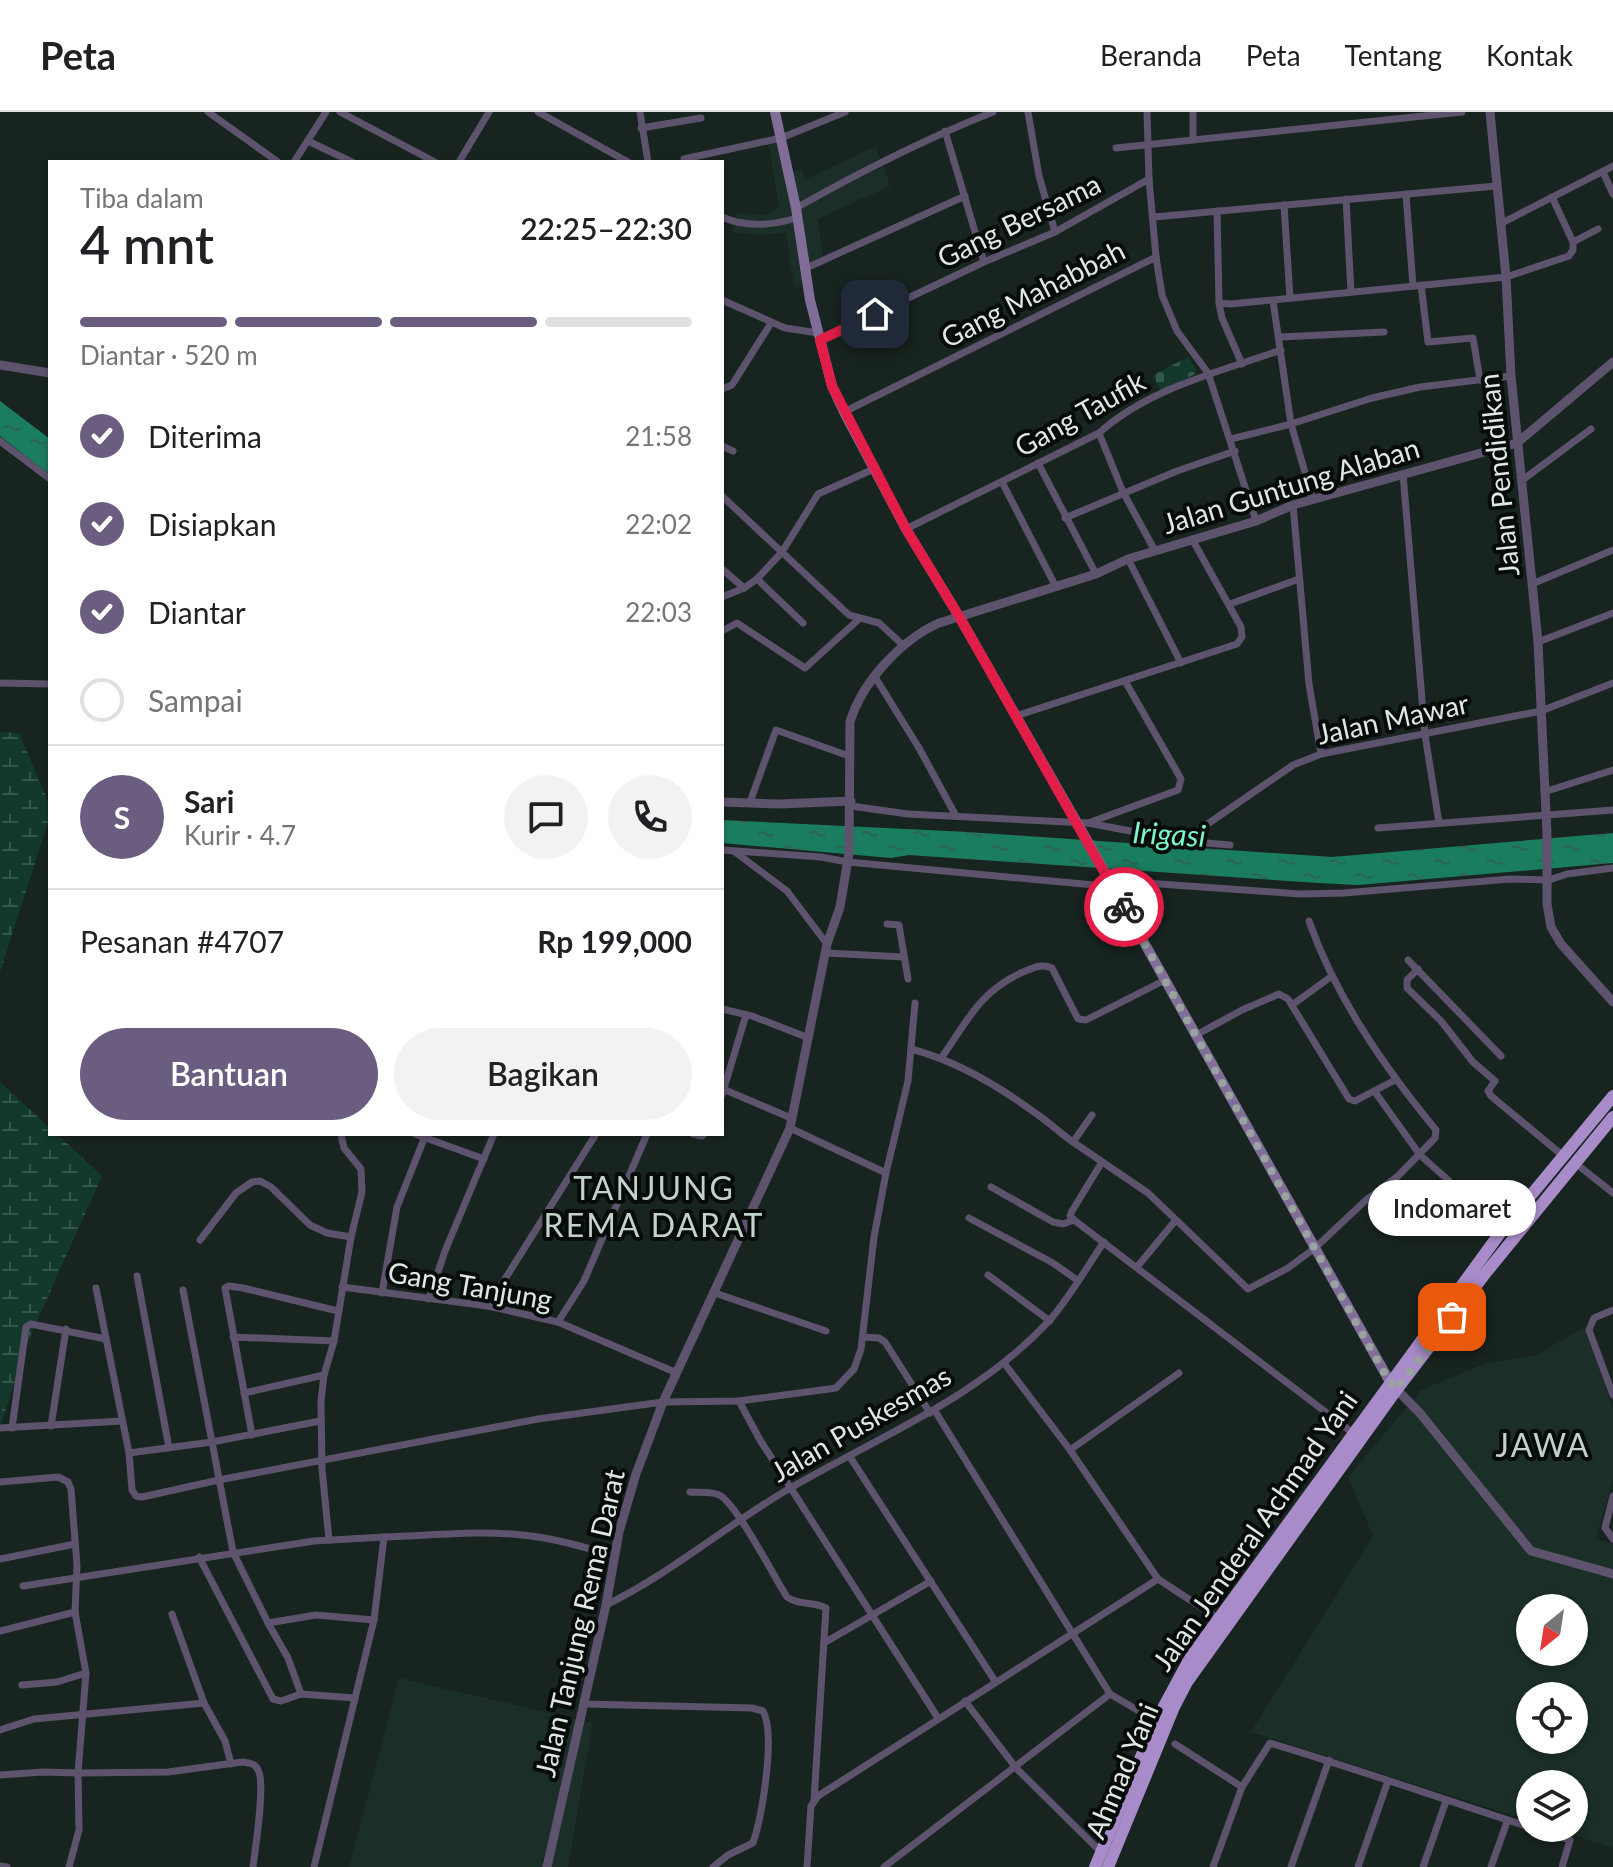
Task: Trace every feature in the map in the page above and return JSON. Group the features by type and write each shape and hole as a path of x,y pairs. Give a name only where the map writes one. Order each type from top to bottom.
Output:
{"highway":[{"name":"Jalan Jenderal Achmad Yani","path":"1095,1867 1139,1775 1156,1721 1190,1658 1353,1433 1394,1386 1503,1229 1613,1096"},
{"name":"Ahmad Yani","path":"1110,1866 1139,1775 1187,1682 1394,1386 1613,1117"}],"main road":[{"path":"775,112 819,336 832,386 844,412 906,529 1082,823 1084,835 1394,1386"}],"street":[{"path":"208,112 275,160"},
{"path":"295,160 326,112"},
{"path":"340,112 431,160"},
{"path":"460,160 489,112"},
{"path":"538,112 624,160"},
{"path":"640,112 648,160"},
{"path":"684,159 781,138 845,112"},
{"path":"724,218 746,224 775,224 853,175 993,112"},
{"path":"1028,112 1039,176 1055,232"},
{"path":"1147,112 1156,257 1167,310 1177,331 1208,373 1256,521"},
{"path":"1193,112 1193,140"},
{"name":"Gang Bersama","path":"1116,148 1462,112"},
{"name":"Jalan Pendidikan","path":"1490,112 1506,277 1517,443 1538,642 1547,834 1547,904 1551,927 1561,944 1613,1002"},
{"path":"641,128 701,118"},
{"path":"945,131 984,262"},
{"path":"308,141 348,160"},
{"path":"1500,224 1613,166"},
{"path":"1603,172 1613,194"},
{"name":"Gang Bersama","path":"819,336 1055,232 1149,179"},
{"path":"1154,217 1496,186"},
{"path":"1406,194 1417,286 1428,342 1473,338 1480,380"},
{"path":"804,269 965,196"},
{"path":"1219,303 1273,301 1506,277 1569,256 1573,250 1573,242 1552,197"},
{"path":"1346,199 1351,292"},
{"path":"1284,205 1290,298"},
{"path":"1217,211 1219,303 1222,318 1242,364"},
{"path":"1573,242 1598,229"},
{"name":"Gang Mahabbah","path":"844,412 1156,257"},
{"path":"724,301 771,323 819,336"},
{"path":"1273,301 1291,424 1313,500"},
{"path":"724,388 732,385 771,323"},
{"path":"1280,337 1384,332"},
{"name":"Gang Taufik","path":"906,529 1099,433 1112,421 1208,373 1281,350"},
{"name":"Jalan Guntung Alaban","path":"960,618 1096,574 1128,559 1256,521 1293,505 1517,443 1613,362"},
{"path":"0,365 48,373"},
{"path":"1231,439 1420,387 1511,376"},
{"path":"1521,481 1591,429"},
{"path":"1099,433 1123,492 1155,551"},
{"path":"0,441 48,477"},
{"path":"724,447 733,451"},
{"path":"1065,518 1123,492 1235,451"},
{"path":"1038,463 1096,574"},
{"path":"724,596 757,579 782,552 818,494 876,468"},
{"path":"1403,474 1425,735 1439,823"},
{"path":"1002,482 1056,587"},
{"path":"724,498 849,615 879,623 904,646"},
{"path":"1293,505 1309,684 1321,754"},
{"path":"1016,716 1181,663 1241,640 1241,627 1230,604 1192,539"},
{"path":"1532,584 1613,550"},
{"path":"1128,559 1181,663"},
{"path":"724,571 744,588"},
{"path":"757,579 803,623"},
{"path":"1230,604 1299,579"},
{"path":"1538,642 1613,613"},
{"name":"Jalan Tanjung Rema Darat","path":"547,1867 631,1488 663,1402 791,1123 826,948 840,907 848,858 850,722 854,709 875,677 904,646 924,630 960,618"},
{"path":"724,630 737,623 805,668 859,619"},
{"path":"875,677 956,816"},
{"path":"1082,823 1178,790 1181,779 1125,681"},
{"path":"0,683 48,684"},
{"name":"Jalan Mawar","path":"1183,841 1293,765 1321,754 1541,711 1613,683"},
{"path":"750,802 776,730 849,756"},
{"path":"1544,792 1613,770"},
{"path":"724,802 851,806 908,814 1082,823 1183,841 1230,845"},
{"path":"1378,828 1613,810"},
{"path":"724,850 848,858 1112,884 1148,883 1300,894 1548,876 1613,868"},
{"path":"733,850 787,891 826,948 904,957"},
{"path":"911,1049 942,1057 1020,1102 1148,1193 1248,1289 1288,1268 1315,1248 1435,1138 1436,1130 1395,1080 1332,976 1321,956 1309,921"},
{"path":"887,924 899,925 908,979"},
{"path":"1408,960 1501,1056"},
{"path":"942,1057 988,992 1038,966 1052,968 1081,1020 1165,980"},
{"path":"1418,969 1407,980 1407,988 1441,1021 1473,1062 1495,1081 1488,1094 1562,1155"},
{"path":"1292,1005 1332,976"},
{"path":"1196,1035 1273,994 1284,996 1347,1097 1355,1101 1395,1080"},
{"path":"96,1288 129,1453 132,1490 139,1497 538,1419 663,1402 739,1401 836,1388 854,1369 863,1337 874,1237 908,1081 915,1003"},
{"path":"724,1010 809,1038"},
{"path":"724,1088 746,1015"},
{"path":"724,1091 886,1173"},
{"path":"1375,1092 1420,1155 1503,1229"},
{"path":"1073,1142 1092,1115"},
{"path":"329,1540 320,1421 324,1375 334,1341 351,1237 362,1192 361,1169 344,1148 341,1136"},
{"path":"382,1293 397,1207 425,1136 484,1159"},
{"path":"429,1299 445,1251 493,1136"},
{"path":"488,1306 595,1136"},
{"path":"558,1322 584,1281 646,1136"},
{"path":"1102,1162 1070,1216 1353,1433"},
{"path":"1574,1162 1613,1193"},
{"path":"200,1240 236,1193 252,1182 260,1181 271,1187 310,1225 327,1233 351,1237"},
{"path":"991,1187 1053,1222 1063,1224 1074,1220"},
{"path":"969,1218 1053,1263 1077,1280"},
{"path":"1137,1267 1175,1221"},
{"name":"Jalan Puskesmas","path":"606,1605 656,1578 791,1488 933,1412 1004,1363 1050,1321 1104,1242"},
{"path":"988,1275 1050,1321"},
{"path":"137,1276 169,1448"},
{"path":"252,1435 224,1291 229,1286 338,1311"},
{"name":"Gang Tanjung","path":"342,1287 488,1306 558,1322 677,1373"},
{"path":"183,1290 233,1552 288,1658 301,1694"},
{"path":"715,1293 826,1331"},
{"path":"1613,1310 1594,1318 1589,1330 1613,1395"},
{"path":"12,1428 26,1327 31,1324 66,1329 106,1339"},
{"path":"51,1426 66,1329"},
{"path":"233,1337 334,1341"},
{"path":"863,1337 879,1338 885,1342 933,1412 1110,1694 1156,1721"},
{"path":"1004,1363 1070,1450 1158,1579 1219,1619"},
{"path":"1070,1450 1179,1373"},
{"path":"244,1393 324,1375"},
{"path":"1394,1386 1419,1412 1531,1551 1613,1574"},
{"path":"739,1401 760,1440 938,1718"},
{"path":"0,1428 122,1421"},
{"path":"129,1453 212,1442 320,1421"},
{"path":"850,1457 995,1681"},
{"path":"0,1482 58,1477 68,1482 75,1544 75,1612 86,1673 78,1773 79,1830 69,1867"},
{"path":"690,1492 718,1494 741,1521 787,1597 795,1602 826,1608 814,1801"},
{"path":"1613,1496 1605,1528 1613,1539"},
{"path":"23,1586 233,1552 329,1540 384,1537 482,1533 523,1535 614,1556"},
{"path":"314,1867 374,1620 384,1537"},
{"path":"0,1559 75,1544"},
{"path":"199,1557 270,1697 281,1701 301,1694 355,1698"},
{"path":"807,1867 811,1806 814,1801 995,1681 1158,1579"},
{"path":"824,1643 931,1581"},
{"path":"0,1631 75,1612"},
{"path":"172,1614 204,1703 225,1741 231,1764"},
{"path":"268,1623 316,1615 374,1620"},
{"path":"22,1685 57,1682 86,1673"},
{"path":"884,1867 1110,1694"},
{"path":"965,1701 1016,1768 1101,1852"},
{"path":"0,1730 34,1719 204,1703"},
{"path":"584,1704 752,1708 763,1711 768,1720 768,1738 762,1811 753,1843 728,1855 713,1867"},
{"path":"1213,1867 1242,1787 1270,1743 1570,1840 1562,1867"},
{"path":"1175,1744 1242,1787"},
{"path":"1291,1867 1329,1760"},
{"path":"0,1775 168,1772 253,1764 261,1777 253,1867"},
{"path":"1358,1867 1388,1781"},
{"path":"1423,1867 1446,1801"},
{"path":"1491,1867 1507,1822"},
{"path":"0,1866 7,1867"}],"shaded area":[{"path":"779,141 794,217 775,222 737,221 737,213 766,215 779,206 768,143"},
{"path":"876,146 880,159 797,203 791,173 801,169 806,179"},
{"path":"884,166 890,186 818,219 823,256 807,265 799,209"},
{"path":"795,221 804,285 794,287 786,233 759,235 732,232 735,225"},
{"path":"1585,1327 1613,1408 1613,1479 1596,1539 1613,1544 1613,1848 1588,1840 1588,1770 1516,1770 1516,1817 1251,1732 1373,1536 1348,1477 1421,1390 1487,1363 1536,1355"},
{"path":"399,1678 593,1723 568,1867 349,1867"}],"green space":[{"path":"1188,357 1196,369 1195,374 1161,392 1153,375"},
{"path":"0,732 19,733 48,801 48,822 0,972"},
{"path":"0,1082 48,1126 48,1136 59,1136 102,1176 27,1343 0,1427"}],"water":[{"path":"0,401 48,437 48,473 0,436"},
{"path":"724,820 968,832 1332,857 1613,833 1613,863 1358,885 909,855 891,858 724,843"}],"way so far":[{"path":"1124,907 1382,1369 1397,1389 1452,1317"}],"place":[{"name":"Indomaret","path":"1452,1317"}],"district":[{"name":"TANJUNG REMA DARAT","path":"654,1208"},
{"name":"JAWA","path":"1543,1446"}],"route":[{"path":"875,314 820,340 832,386 906,529 1124,907"}],"water label":[{"name":"Irigasi","path":"1169,835"}]}
